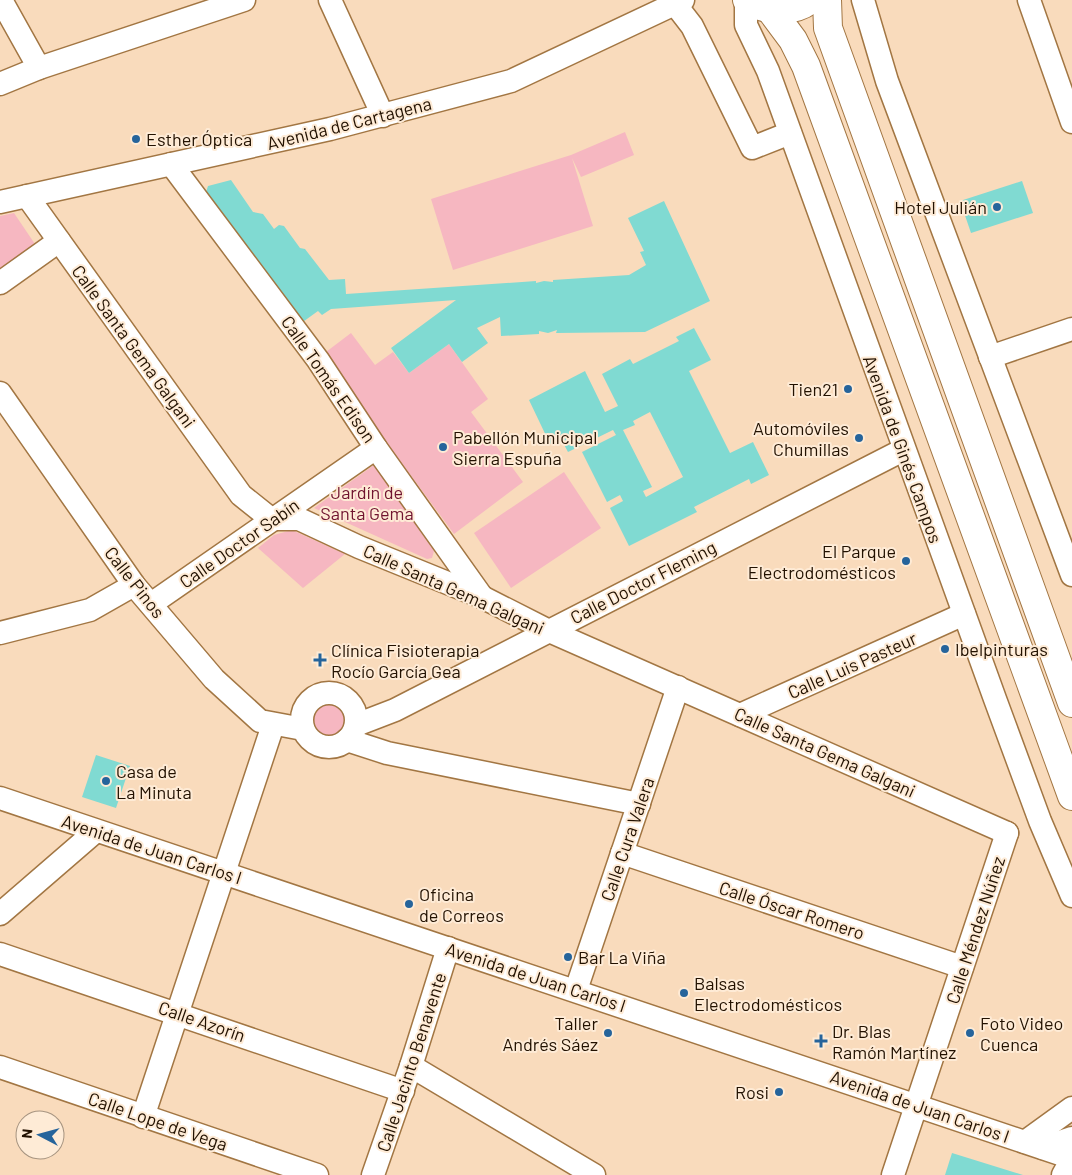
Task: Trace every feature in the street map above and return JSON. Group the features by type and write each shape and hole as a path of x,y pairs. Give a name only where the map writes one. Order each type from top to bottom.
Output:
{"main road":[{"path":"754,3 788,9 810,0"},
{"path":"827,0 828,28 1072,702"},
{"path":"754,3 793,40 806,66 1072,796"}],"street":[{"path":"1,0 39,68"},
{"path":"0,84 191,8 244,0"},
{"path":"330,0 383,116"},
{"path":"864,0 887,81 1072,575"},
{"path":"1029,0 1072,122"},
{"path":"679,2 752,148 790,133"},
{"name":"Avenida de Cartagena","path":"0,202 383,116 511,81 679,2"},
{"name":"Avenida de Ginés Campos","path":"754,3 746,25 768,71 903,450 1040,820 1072,896"},
{"name":"Calle Tomás Edison","path":"171,164 294,328 482,598"},
{"name":"Calle Santa Gema Galgani","path":"27,196 241,495 271,519 299,520 482,598 547,630 1007,833"},
{"path":"0,283 60,241"},
{"path":"990,357 1072,329"},
{"name":"Calle Pinos","path":"0,393 134,585 230,696 260,721 273,725 303,729"},
{"name":"Calle Doctor Sabín","path":"151,604 376,448"},
{"name":"Calle Doctor Fleming","path":"351,732 547,630 903,450"},
{"path":"0,633 90,610 134,585"},
{"name":"Calle Luis Pasteur","path":"740,715 964,614"},
{"name":"Calle Cura Valera","path":"576,990 678,687"},
{"path":"322,693 340,695 353,707 351,732 340,745 322,746 308,737 303,729 303,712 314,697 322,693"},
{"path":"142,1117 273,725"},
{"path":"351,732 387,752 638,804"},
{"name":"Avenida de Juan Carlos I","path":"0,798 918,1104 1072,1159"},
{"name":"Calle Méndez Núñez","path":"893,1175 1007,833 1040,820"},
{"path":"0,914 96,831"},
{"name":"Calle Óscar Romero","path":"622,853 962,967"},
{"name":"Calle Jacinto Benavente","path":"373,1175 411,1066 448,948"},
{"name":"Calle Azorín","path":"0,954 403,1090"},
{"path":"411,1066 594,1175"},
{"name":"Calle Lope de Vega","path":"0,1067 142,1117 317,1175"},
{"path":"1034,1145 1072,1108"},
{"path":"1034,1145 1072,1138"},
{"path":"1063,1175 1072,1159"}],"green space":[{"path":"625,132 634,155 581,177 572,158 593,226 453,270 431,199 571,155"},
{"path":"14,213 43,256 0,286 0,216"},
{"name":"Pabellón Municipal Sierra Espuña","path":"351,333 375,365 393,352 409,373 449,344 488,399 471,412 523,482 454,534 322,355"},
{"name":"Jardín de Santa Gema","path":"374,465 434,551 432,558 427,559 314,508"},
{"path":"564,472 601,528 511,588 474,533"},
{"name":"Jardín de Santa Gema","path":"292,530 345,554 303,588 258,548 274,535"},
{"path":"325,696 333,696 342,700 348,706 352,719 348,732 342,738 333,742 325,742 316,738 310,732 306,723 306,715 310,706 316,700"}],"building":[{"path":"231,180 253,212 263,214 274,229 279,225 284,226 300,248 305,249 329,280 345,279 346,294 536,281 536,283 544,281 553,282 553,280 629,275 646,265 640,252 644,251 628,218 664,201 710,301 645,332 556,333 557,330 548,333 539,331 539,334 501,336 500,317 477,328 488,343 462,362 449,344 409,373 391,348 456,300 331,309 322,315 318,311 300,324 205,195 208,186"},
{"name":"Hotel Julián","path":"1022,181 1033,213 971,233 960,201"},
{"path":"694,328 711,360 689,371 730,453 753,442 769,475 751,484 749,479 694,507 697,512 629,546 610,508 623,501 620,495 607,502 582,452 616,435 613,430 568,452 561,439 550,444 529,400 585,371 605,412 618,406 602,374 630,359 633,364 679,341 676,337","holes":["650,412 683,477 646,497 643,491 652,487 623,430 635,425 633,421"]},
{"name":"Casa de La Minuta","path":"96,755 130,766 116,808 82,797"},
{"path":"952,1153 1023,1175 945,1175"}],"place":[{"name":"Esther Óptica","path":"136,139"},
{"name":"Hotel Julián","path":"997,207"},
{"name":"Tien21","path":"848,389"},
{"name":"Automóviles Chumillas","path":"859,438"},
{"name":"Pabellón Municipal Sierra Espuña","path":"443,447"},
{"name":"El Parque Electrodomésticos","path":"906,561"},
{"name":"Ibelpinturas","path":"945,649"},
{"name":"Clínica Fisioterapia Rocío García Gea","path":"320,660"},
{"name":"Casa de La Minuta","path":"106,781"},
{"name":"Oficina de Correos","path":"409,904"},
{"name":"Bar La Viña","path":"568,957"},
{"name":"Balsas Electrodomésticos","path":"684,993"},
{"name":"Taller Andrés Sáez","path":"608,1033"},
{"name":"Foto Video Cuenca","path":"970,1033"},
{"name":"Dr. Blas Ramón Martínez","path":"821,1041"},
{"name":"Rosi","path":"779,1092"}]}
